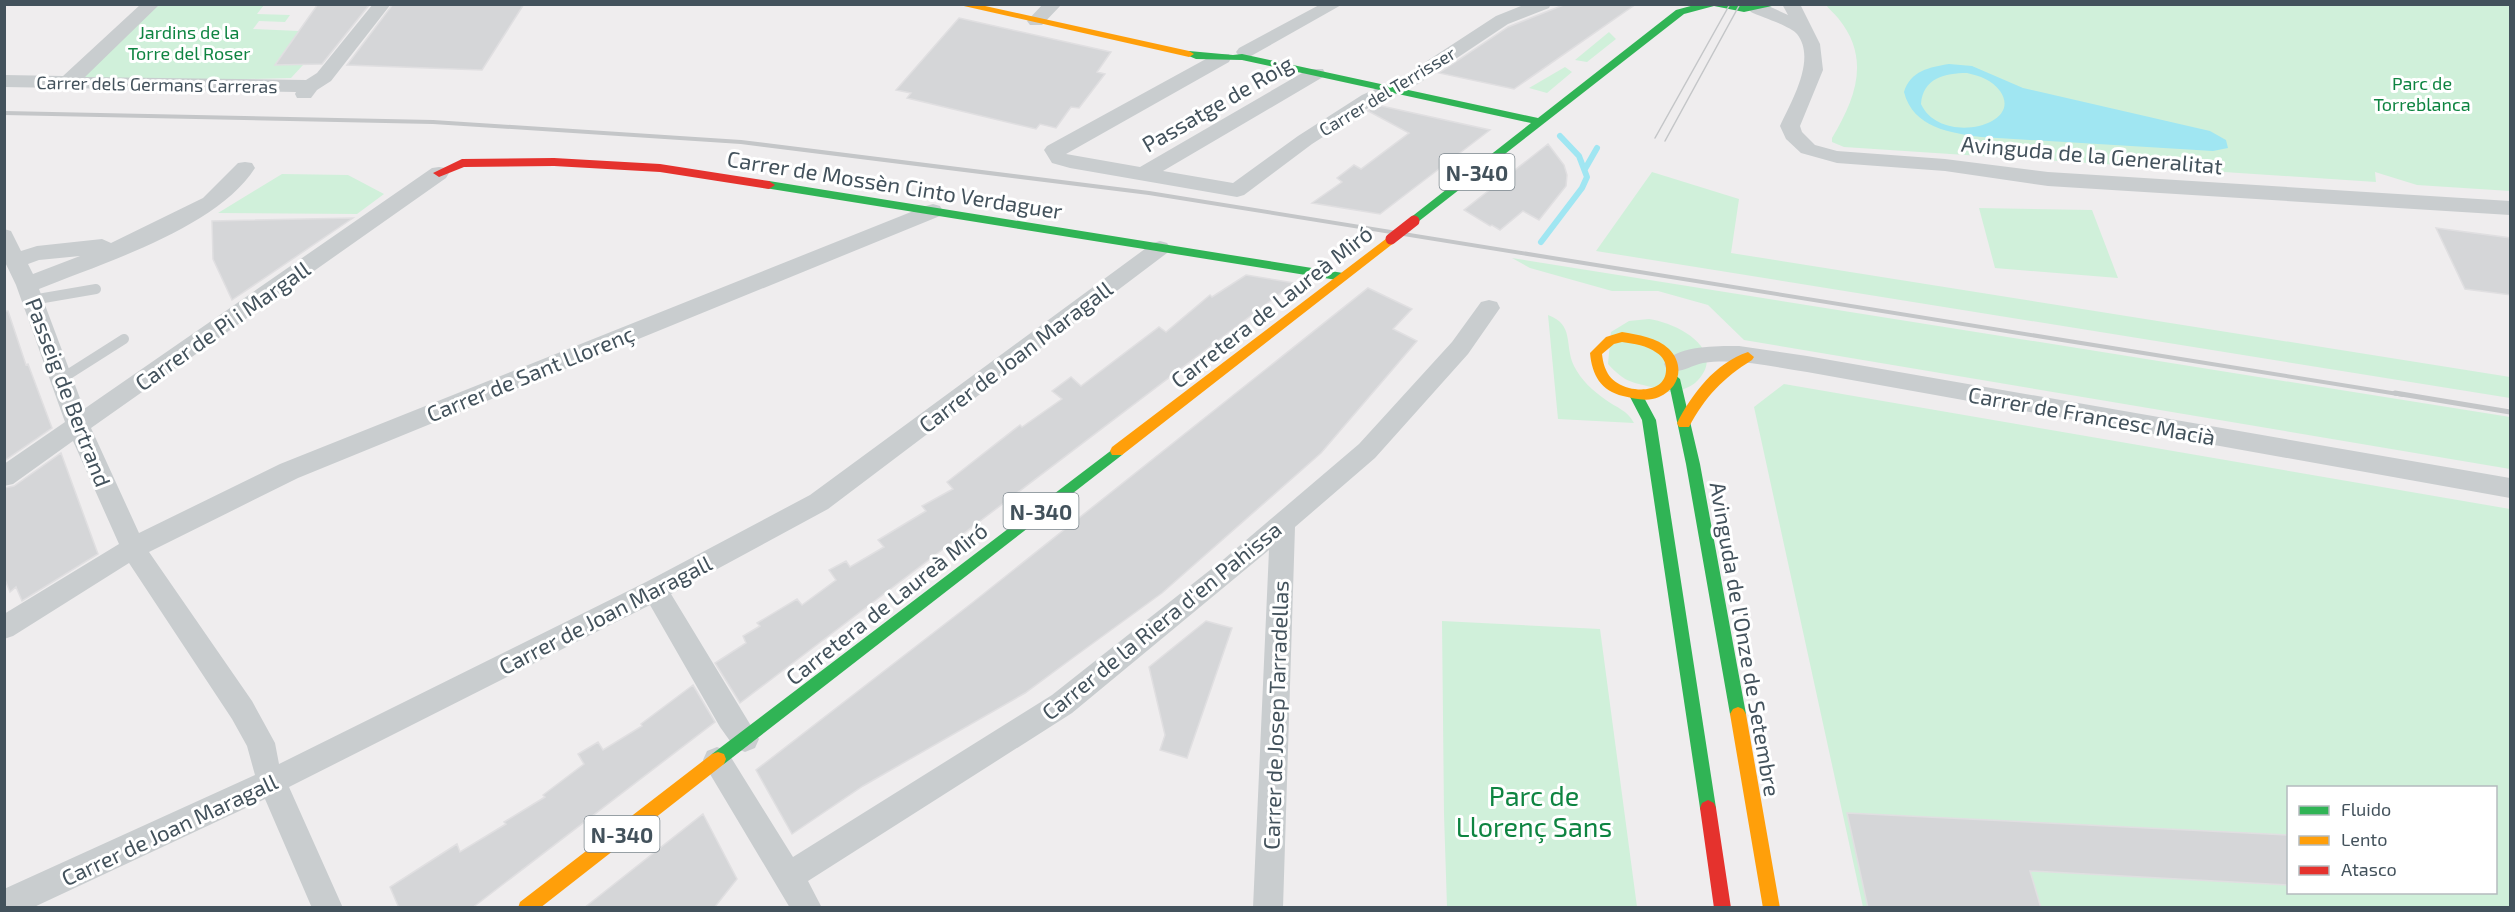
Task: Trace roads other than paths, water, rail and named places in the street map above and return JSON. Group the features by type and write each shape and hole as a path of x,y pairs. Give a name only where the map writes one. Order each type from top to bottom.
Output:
{"main road":[{"path":"960,4 1201,57 1230,51 1316,73 1540,122"},
{"name":"N-340","path":"1540,122 1680,8 1714,4 1744,9 1776,4"},
{"name":"Carretera de Laureà Miró","path":"526,908 717,760 738,729 1343,277 1540,122"},
{"name":"Carrer de Mossèn Cinto Verdaguer","path":"439,173 452,166 469,163 565,163 660,168 1343,277"},
{"path":"1635,337 1660,346 1670,355 1674,372 1663,390 1636,396 1620,392 1601,379 1594,361 1601,346 1610,340 1635,337"},
{"path":"1684,423 1692,404 1702,389 1716,376 1749,357"},
{"name":"Avinguda de l'Onze de Setembre","path":"1674,372 1772,908"},
{"path":"1636,396 1649,420 1723,908"}],"street":[{"path":"67,83 152,4"},
{"name":"Carrer dels Germans Carreras","path":"4,81 308,90 324,77 382,4"},
{"path":"1143,174 1070,162 1059,158 1054,150 1230,51 1335,4"},
{"name":"Carrer del Terrisser","path":"1143,174 1237,190 1305,140 1369,99 1411,80 1495,25 1543,4"},
{"name":"Avinguda de la Generalitat","path":"1791,4 1814,70 1790,126 1793,135 1800,143 1823,154 1945,165 2056,180 2511,208"},
{"path":"1036,21 1056,5"},
{"path":"1757,8 1804,39"},
{"name":"Passatge de Roig","path":"1143,174 1316,73"},
{"path":"29,292 210,204 245,168"},
{"name":"Carrer de Pi i Margall","path":"4,477 439,173"},
{"name":"Carrer de Sant Llorenç","path":"4,628 133,548 289,471 933,212"},
{"name":"Passeig de Bertrand","path":"4,236 17,260 78,426 133,548 261,742 271,782 328,908"},
{"path":"17,260 37,253 137,240"},
{"name":"Carrer de Joan Maragall","path":"4,905 271,782 655,590 819,502 1160,248"},
{"name":"Carrer de la Riera d'en Pahissa","path":"788,877 1062,704 1283,523 1366,451 1460,348 1490,308"},
{"name":"Carrer de Francesc Macià","path":"1674,372 1687,357 1700,354 1749,357 1818,366 2511,488"},
{"name":"Carrer de Josep Tarradellas","path":"1268,908 1283,523"},
{"path":"655,590 738,729"},
{"path":"717,760 807,908"}],"lane":[{"path":"29,292 96,289"},
{"path":"61,379 124,339"}],"water":[{"path":"1949,64 1972,66 2023,88 2210,131 2226,140 2228,148 2213,151 1981,137 1946,130 1924,121 1916,114 1904,92 1911,79 1922,71","holes":["1967,73 1981,77 1997,87 2005,103 2001,114 1991,122 1961,128 1945,125 1931,117 1921,104 1926,88 1943,76"]}],"waterway":[{"path":"1541,242 1582,188 1587,177 1579,156 1560,136"},
{"path":"1585,169 1597,148"}],"tram line":[{"path":"1655,138 1730,4"},
{"path":"1665,141 1740,4"}],"railway":[{"path":"4,113 433,122 741,142 1149,193 2404,395"},
{"path":"2395,393 2510,412"}],"park label":[{"name":"Jardins de la Torre del Roser","path":"189,42"},
{"name":"Parc de Torreblanca","path":"2422,94"},
{"name":"Parc de Llorenç Sans","path":"1534,810"}]}
